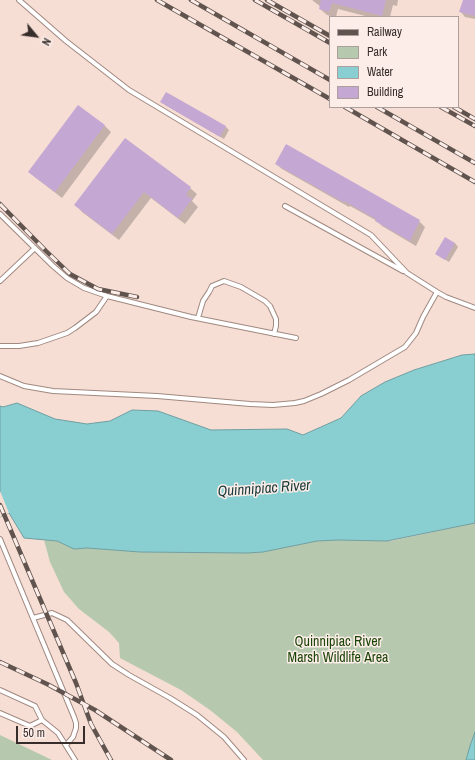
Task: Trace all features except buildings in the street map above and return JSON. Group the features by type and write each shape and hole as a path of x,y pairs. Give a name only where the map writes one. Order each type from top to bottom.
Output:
{"lane":[{"path":"19,0 66,41 129,90 371,235 407,273"},
{"path":"285,206 407,273 446,297 475,308"},
{"path":"0,214 53,266 74,283 84,288 106,296 198,318 296,338"},
{"path":"0,281 35,248"},
{"path":"198,318 203,301 212,286 217,283 224,282 241,287 265,300 270,306 276,319 274,334"},
{"path":"0,376 24,386 53,391 157,396 250,404 273,405 295,403 321,394 349,380 405,348 416,333 437,292"},
{"path":"0,346 19,346 38,343 67,333 96,312 106,296"},
{"path":"0,539 76,723 73,737 66,745"},
{"path":"32,618 52,613 67,620 112,664 129,676 170,698 197,715 224,737 244,760"},
{"path":"0,690 35,706 42,720 58,733 75,760"},
{"path":"0,713 30,726 42,720"}],"green space":[{"name":"Quinnipiac River Marsh Wildlife Area","path":"475,523 475,732 466,760 263,760 237,732 210,710 181,690 120,658 119,643 109,632 79,609 64,592 50,562 44,540 57,541 74,549 87,548 140,552 247,553 263,552 317,541 391,541"},
{"path":"0,735 52,760 0,760"}],"water":[{"name":"Quinnipiac River","path":"475,354 475,523 387,541 317,541 263,552 140,552 87,548 74,549 57,541 24,538 9,513 0,517 0,406 3,407 17,403 55,419 87,424 110,421 132,410 158,411 211,430 287,429 303,435 341,418 361,396 385,382 414,370 462,355"},
{"path":"475,732 475,760 466,760 470,746"}],"pier":[{"path":"0,491 9,513 0,517"}],"railway":[{"path":"157,0 329,98"},
{"path":"191,0 329,79"},
{"path":"255,0 329,42"},
{"path":"267,0 329,35"},
{"path":"347,108 475,182"},
{"path":"379,108 475,163"},
{"path":"443,108 475,126"},
{"path":"456,108 475,119"},
{"path":"0,204 70,274 98,289 137,297"},
{"path":"0,505 76,683 91,724 111,760"},
{"path":"0,662 47,684 95,710 171,760"}]}
